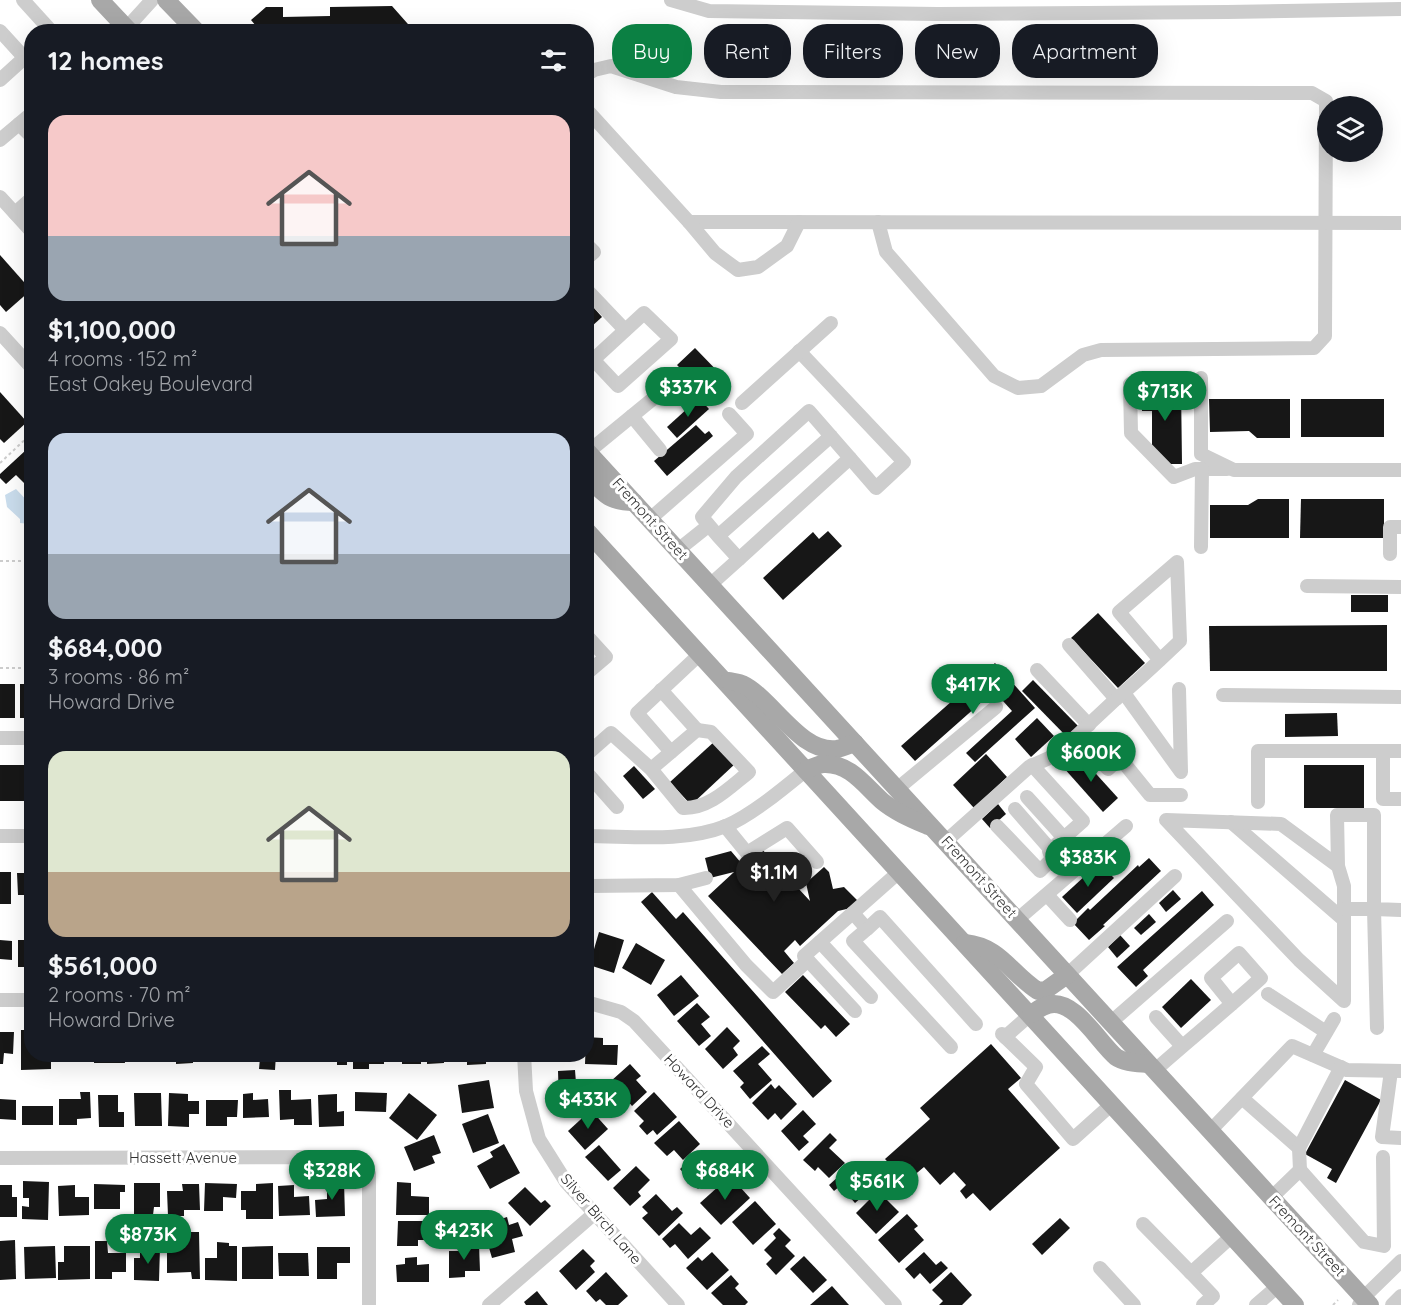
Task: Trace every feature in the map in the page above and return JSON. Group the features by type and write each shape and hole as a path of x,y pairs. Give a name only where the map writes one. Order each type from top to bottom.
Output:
{"main road":[{"path":"100,0 121,24"},
{"path":"166,0 189,24"},
{"name":"Fremont Street","path":"594,459 941,836 1364,1302"},
{"path":"594,483 607,497 620,502 634,502"},
{"path":"594,539 1295,1305"},
{"path":"724,680 742,683 801,737 818,745 835,749 855,743"},
{"path":"806,770 823,764 843,767 861,780 883,802 941,836"},
{"path":"965,943 985,946 1038,991 1046,990 1067,975"},
{"path":"1031,1014 1048,1004 1061,1005 1078,1016 1117,1058 1151,1068"}],"street":[{"path":"23,0 45,24"},
{"path":"131,24 152,0"},
{"path":"671,0 711,6 1227,6 1401,9"},
{"path":"0,31 24,53"},
{"path":"0,80 24,62"},
{"path":"594,69 611,66 676,87 721,92 1312,93 1326,100 1324,336 1314,348 1101,350 1083,355 1041,386 1018,388 994,376 885,252 878,222"},
{"path":"594,119 715,253 738,270 758,267 787,246 799,222"},
{"path":"0,140 24,120"},
{"path":"19,124 24,129"},
{"path":"0,196 24,223"},
{"path":"15,213 24,205"},
{"path":"689,222 1401,223"},
{"path":"594,297 625,330"},
{"path":"594,352 644,313 671,339 618,386 594,359"},
{"path":"742,403 831,323"},
{"path":"0,333 24,359"},
{"path":"739,559 702,517 736,477 809,411 876,488 904,462 799,351"},
{"path":"1201,378 1201,454 1234,470"},
{"path":"594,446 671,384 687,402"},
{"path":"1130,384 1131,433 1174,477 1195,469 1401,470"},
{"path":"650,519 747,434 729,414"},
{"path":"632,416 660,450"},
{"path":"678,550 713,531 831,436"},
{"path":"710,585 850,458"},
{"path":"1201,547 1202,469"},
{"path":"1390,554 1390,527 1401,527"},
{"path":"941,836 1032,765 1056,755 1160,660 1180,641 1177,562 1119,612 1160,660"},
{"path":"1307,586 1401,587"},
{"path":"594,644 606,657 594,667"},
{"path":"1069,645 1120,696 1181,772 1179,689"},
{"path":"671,752 637,713 700,654"},
{"path":"1037,670 1089,725"},
{"path":"594,748 611,734 651,769 683,808 695,809 713,801 749,772 711,732 697,730 660,690"},
{"path":"1223,695 1401,697"},
{"path":"897,789 996,707"},
{"path":"651,769 697,730"},
{"path":"1077,736 1108,769 1120,758 1150,795 1181,795"},
{"path":"0,738 24,738"},
{"path":"1258,801 1258,751 1401,751"},
{"path":"1383,751 1383,799 1401,799"},
{"path":"1032,765 1083,821 1050,849"},
{"path":"594,836 656,837 692,834 725,826 742,818 806,770"},
{"path":"594,781 617,807"},
{"path":"1027,797 1064,838"},
{"path":"997,826 1040,871 1052,859 1050,849 1015,809"},
{"path":"1338,866 1281,824 1166,820 1299,960 1344,1001 1344,886 1338,866 1337,815 1374,815 1377,1028"},
{"path":"1231,822 1344,914 1374,909 1401,910"},
{"path":"725,826 747,853 787,828 817,862"},
{"path":"1017,920 1126,826"},
{"path":"0,836 24,836"},
{"path":"855,1011 804,956 899,872"},
{"path":"1067,975 1175,876"},
{"path":"594,886 679,885 706,878"},
{"path":"679,885 746,964 773,992 808,960"},
{"path":"1047,895 1070,920"},
{"path":"853,913 867,929"},
{"path":"951,1047 853,941 880,918 976,1024"},
{"path":"1110,1023 1227,921"},
{"path":"820,942 871,997"},
{"path":"1268,994 1326,1032"},
{"path":"0,1000 24,1000"},
{"name":"Howard Drive","path":"594,1004 621,1012 634,1021 895,1305"},
{"path":"1151,1068 1182,1046 1232,1004"},
{"path":"1031,1014 1004,1035 1036,1067 1026,1084 1073,1139 1112,1104"},
{"path":"1156,1017 1182,1046"},
{"path":"1313,1055 1334,1019"},
{"path":"1210,1131 1292,1046 1347,1070 1396,1071 1382,1137 1401,1138"},
{"name":"Silver Birch Lane","path":"524,1062 526,1091 539,1138 566,1182 678,1305"},
{"path":"1341,1067 1299,1148 1300,1170 1364,1242 1384,1246 1383,1158"},
{"path":"1242,1098 1299,1148"},
{"name":"Hassett Avenue","path":"0,1158 352,1157 364,1163 369,1174 369,1305"},
{"path":"1271,1198 1300,1170"},
{"path":"489,1305 595,1213"},
{"path":"1143,1224 1213,1296 1203,1305"},
{"path":"1191,1274 1232,1236"},
{"path":"1364,1302 1401,1262"},
{"path":"1100,1268 1134,1305"},
{"path":"1256,1305 1278,1286"},
{"path":"1392,1305 1401,1296"}],"path":[{"path":"0,463 24,440"},
{"path":"0,561 24,561"},
{"path":"0,668 24,668"},
{"path":"1333,1305 1338,1300"}],"water":[{"path":"16,489 24,498 24,523 20,523 20,519 7,507 5,495"}],"building":[{"path":"392,6 408,24 254,24 251,20 266,7 283,7 283,17 330,16 330,7"},
{"path":"0,255 24,282 24,296 6,312 0,305"},
{"path":"594,308 602,317 594,324"},
{"path":"695,348 726,380 715,391 706,382 699,388 677,365"},
{"path":"1142,386 1181,386 1182,464 1163,464 1152,452 1152,411 1142,411"},
{"path":"0,392 24,419 24,425 4,443 0,439"},
{"path":"699,398 709,409 677,438 667,427"},
{"path":"1209,399 1290,399 1290,438 1257,438 1249,431 1210,432"},
{"path":"1301,399 1384,399 1384,437 1301,437"},
{"path":"696,425 705,434 709,431 713,436 667,476 654,461"},
{"path":"24,452 24,483 16,475 6,484 0,478 0,474"},
{"path":"1258,499 1289,499 1289,538 1210,538 1210,505 1248,505"},
{"path":"1301,499 1384,499 1384,538 1300,538"},
{"path":"828,531 842,546 783,600 763,578 813,532 819,539"},
{"path":"1351,595 1388,595 1388,612 1351,612"},
{"path":"1098,613 1145,663 1118,688 1071,638"},
{"path":"1387,625 1387,671 1210,671 1209,626"},
{"path":"995,663 1035,708 975,762 966,753 1012,711 994,691 915,761 901,746"},
{"path":"1033,680 1079,727 1068,738 1022,691"},
{"path":"0,684 15,684 15,718 0,718"},
{"path":"20,684 24,684 24,718 20,718"},
{"path":"1337,713 1338,736 1285,737 1285,714"},
{"path":"1037,718 1054,736 1031,757 1015,739"},
{"path":"715,741 736,763 691,805 670,782"},
{"path":"986,754 1007,777 974,808 953,785"},
{"path":"1078,754 1118,798 1103,812 1063,767"},
{"path":"0,765 24,765 24,801 0,801"},
{"path":"1304,765 1364,765 1364,808 1304,808"},
{"path":"634,766 655,789 643,799 623,776"},
{"path":"998,804 1006,814 990,828 982,819"},
{"path":"760,847 810,901 806,883 824,867 829,872 833,889 844,887 858,901 851,908 838,911 800,946 795,940 784,951 794,963 782,974 708,896 734,872 710,878 705,858 731,851 742,864"},
{"path":"1149,858 1161,871 1089,940 1073,923 1138,865 1139,867"},
{"path":"1099,863 1114,878 1077,913 1062,897"},
{"path":"0,872 11,872 11,904 0,904"},
{"path":"17,873 24,873 24,895 18,895"},
{"path":"1173,890 1181,899 1166,912 1159,903"},
{"path":"1202,891 1214,905 1143,970 1148,976 1136,987 1117,967"},
{"path":"652,892 676,919 683,912 832,1081 813,1098 641,902"},
{"path":"1149,914 1156,922 1141,935 1134,928"},
{"path":"599,932 624,940 614,973 594,967 594,949"},
{"path":"1120,935 1130,946 1117,958 1108,947"},
{"path":"0,940 12,941 12,960 0,959"},
{"path":"18,940 24,940 24,967 18,967"},
{"path":"636,943 665,960 651,985 622,968"},
{"path":"681,975 699,996 674,1016 657,995"},
{"path":"803,975 850,1024 836,1037 825,1025 821,1029 785,992"},
{"path":"1191,979 1211,1000 1181,1028 1162,1007"},
{"path":"697,1003 710,1017 701,1024 711,1036 699,1046 677,1021"},
{"path":"727,1027 740,1041 733,1048 738,1055 723,1069 705,1049"},
{"path":"21,1030 24,1030 24,1062 51,1062 51,1069 21,1070"},
{"path":"0,1032 14,1032 13,1054 4,1053 3,1064 0,1064"},
{"path":"594,1037 603,1038 603,1045 618,1045 617,1065 585,1064 585,1062 594,1062"},
{"path":"991,1044 1021,1078 1008,1089 1060,1148 990,1211 973,1193 966,1199 960,1191 966,1185 954,1172 940,1185 924,1167 906,1182 885,1159 930,1119 920,1108"},
{"path":"762,1046 770,1054 758,1064 772,1080 750,1099 740,1087 744,1083 733,1071"},
{"path":"125,1062 125,1063 94,1063"},
{"path":"176,1062 193,1062 193,1063 176,1064"},
{"path":"260,1062 276,1062 275,1070 259,1069"},
{"path":"337,1062 347,1062 347,1065 337,1065"},
{"path":"353,1062 384,1062 384,1064 369,1064 369,1069 353,1069"},
{"path":"402,1062 421,1062 421,1064 402,1064"},
{"path":"427,1062 444,1062 444,1063 427,1064"},
{"path":"467,1062 486,1062 486,1064 467,1065"},
{"path":"630,1064 641,1076 636,1080 647,1092 632,1106 611,1081"},
{"path":"575,1070 576,1083 585,1083 586,1103 559,1104 558,1071"},
{"path":"489,1080 494,1108 462,1113 458,1085"},
{"path":"1345,1080 1381,1100 1336,1183 1327,1178 1332,1169 1305,1154"},
{"path":"771,1084 775,1089 779,1085 797,1104 781,1120 775,1113 768,1120 752,1103"},
{"path":"279,1090 291,1090 291,1100 311,1099 312,1125 294,1125 294,1119 280,1120"},
{"path":"80,1092 90,1092 91,1118 77,1119 77,1125 59,1125 59,1099 81,1099"},
{"path":"355,1092 387,1093 386,1112 355,1111"},
{"path":"654,1092 677,1117 657,1135 653,1130 647,1135 639,1126 644,1121 634,1111"},
{"path":"134,1093 161,1093 162,1126 135,1126"},
{"path":"169,1093 188,1094 188,1101 199,1101 199,1114 189,1114 189,1127 168,1126"},
{"path":"253,1093 253,1100 268,1099 269,1117 243,1118 243,1094"},
{"path":"409,1093 437,1115 417,1140 389,1118"},
{"path":"337,1094 337,1112 344,1111 344,1126 319,1127 318,1095"},
{"path":"98,1095 118,1095 118,1112 124,1112 124,1127 99,1127"},
{"path":"0,1099 16,1100 16,1120 0,1119"},
{"path":"206,1100 238,1100 237,1117 227,1117 227,1126 206,1126"},
{"path":"22,1106 53,1106 53,1125 22,1125"},
{"path":"591,1110 608,1129 585,1150 568,1131"},
{"path":"803,1110 816,1124 803,1136 809,1142 799,1151 781,1131"},
{"path":"488,1114 499,1143 473,1153 462,1124"},
{"path":"679,1121 700,1144 683,1160 674,1150 667,1156 654,1143"},
{"path":"830,1133 837,1140 829,1148 845,1163 829,1178 818,1167 815,1171 803,1160"},
{"path":"434,1135 441,1153 432,1156 435,1163 414,1171 404,1147"},
{"path":"504,1144 520,1173 490,1189 477,1166 493,1157 490,1152"},
{"path":"599,1145 621,1170 608,1181 585,1157"},
{"path":"699,1152 714,1169 720,1164 726,1170 714,1181 710,1178 698,1189 680,1169"},
{"path":"636,1166 650,1180 638,1192 641,1196 630,1206 613,1188"},
{"path":"849,1167 855,1174 859,1171 865,1177 860,1181 869,1191 855,1203 840,1186 834,1191 829,1185"},
{"path":"730,1176 750,1198 721,1225 700,1203"},
{"path":"23,1181 49,1182 48,1220 22,1219 22,1206 29,1207 29,1198 23,1198"},
{"path":"327,1182 344,1182 345,1216 316,1217 315,1200 327,1199"},
{"path":"397,1182 411,1183 411,1196 429,1197 429,1215 396,1215"},
{"path":"134,1183 160,1183 160,1207 154,1207 153,1215 134,1215"},
{"path":"205,1183 237,1184 236,1198 223,1197 223,1211 204,1211"},
{"path":"273,1183 273,1219 246,1219 246,1210 241,1210 241,1191 256,1191 256,1184"},
{"path":"94,1184 125,1185 125,1192 120,1192 120,1209 94,1209"},
{"path":"182,1184 199,1184 200,1210 184,1210 184,1216 168,1216 167,1191 183,1191"},
{"path":"0,1185 12,1185 12,1197 17,1197 17,1217 0,1217"},
{"path":"75,1185 75,1197 89,1197 89,1215 59,1216 58,1186"},
{"path":"294,1185 294,1197 309,1196 310,1215 279,1216 278,1186"},
{"path":"525,1187 541,1203 545,1200 551,1206 530,1226 508,1203"},
{"path":"878,1191 899,1212 876,1234 856,1213"},
{"path":"656,1194 672,1211 677,1207 683,1213 659,1236 642,1218 648,1213 642,1207"},
{"path":"755,1201 776,1224 753,1245 732,1222"},
{"path":"907,1214 918,1226 914,1229 924,1240 899,1263 878,1240"},
{"path":"507,1217 509,1225 518,1222 523,1236 512,1239 515,1252 492,1258 487,1241 494,1240 489,1223"},
{"path":"1060,1218 1070,1228 1042,1255 1032,1244"},
{"path":"398,1221 429,1221 429,1240 418,1240 418,1246 397,1246"},
{"path":"679,1223 691,1235 700,1227 711,1238 688,1259 675,1244 670,1248 662,1239"},
{"path":"779,1228 791,1240 785,1246 795,1256 776,1275 766,1264 772,1258 764,1250 776,1238 773,1234"},
{"path":"179,1232 199,1232 200,1279 192,1279 191,1272 167,1273 167,1249 179,1249"},
{"path":"15,1240 16,1279 0,1280 0,1241"},
{"path":"95,1241 107,1241 108,1253 126,1253 126,1272 112,1272 112,1279 95,1279"},
{"path":"217,1242 237,1246 237,1281 205,1280 205,1258 217,1258"},
{"path":"460,1244 479,1244 480,1271 465,1271 465,1277 449,1278 449,1251 460,1251"},
{"path":"55,1246 56,1278 25,1279 24,1247"},
{"path":"64,1246 90,1246 90,1279 58,1280 58,1262 64,1262"},
{"path":"273,1246 273,1279 242,1279 242,1247"},
{"path":"317,1247 350,1247 350,1263 337,1263 337,1279 317,1279"},
{"path":"140,1248 160,1248 159,1281 134,1280 134,1258 140,1258"},
{"path":"583,1249 595,1261 590,1266 595,1272 576,1290 559,1271"},
{"path":"712,1252 729,1270 707,1290 686,1268 698,1257 702,1261"},
{"path":"924,1252 936,1265 941,1261 948,1268 930,1284 920,1273 914,1279 905,1269"},
{"path":"278,1253 308,1253 309,1276 279,1276"},
{"path":"804,1256 827,1280 813,1293 790,1269"},
{"path":"417,1257 417,1265 429,1264 429,1282 397,1282 396,1265 405,1264 405,1258"},
{"path":"606,1272 628,1296 618,1305 606,1305 600,1299 596,1302 586,1291"},
{"path":"951,1272 972,1295 962,1305 939,1305 943,1301 932,1290"},
{"path":"731,1275 739,1284 735,1288 748,1302 745,1305 723,1305 711,1293"},
{"path":"832,1286 849,1305 810,1305"},
{"path":"537,1291 548,1305 526,1305 524,1302"}]}
